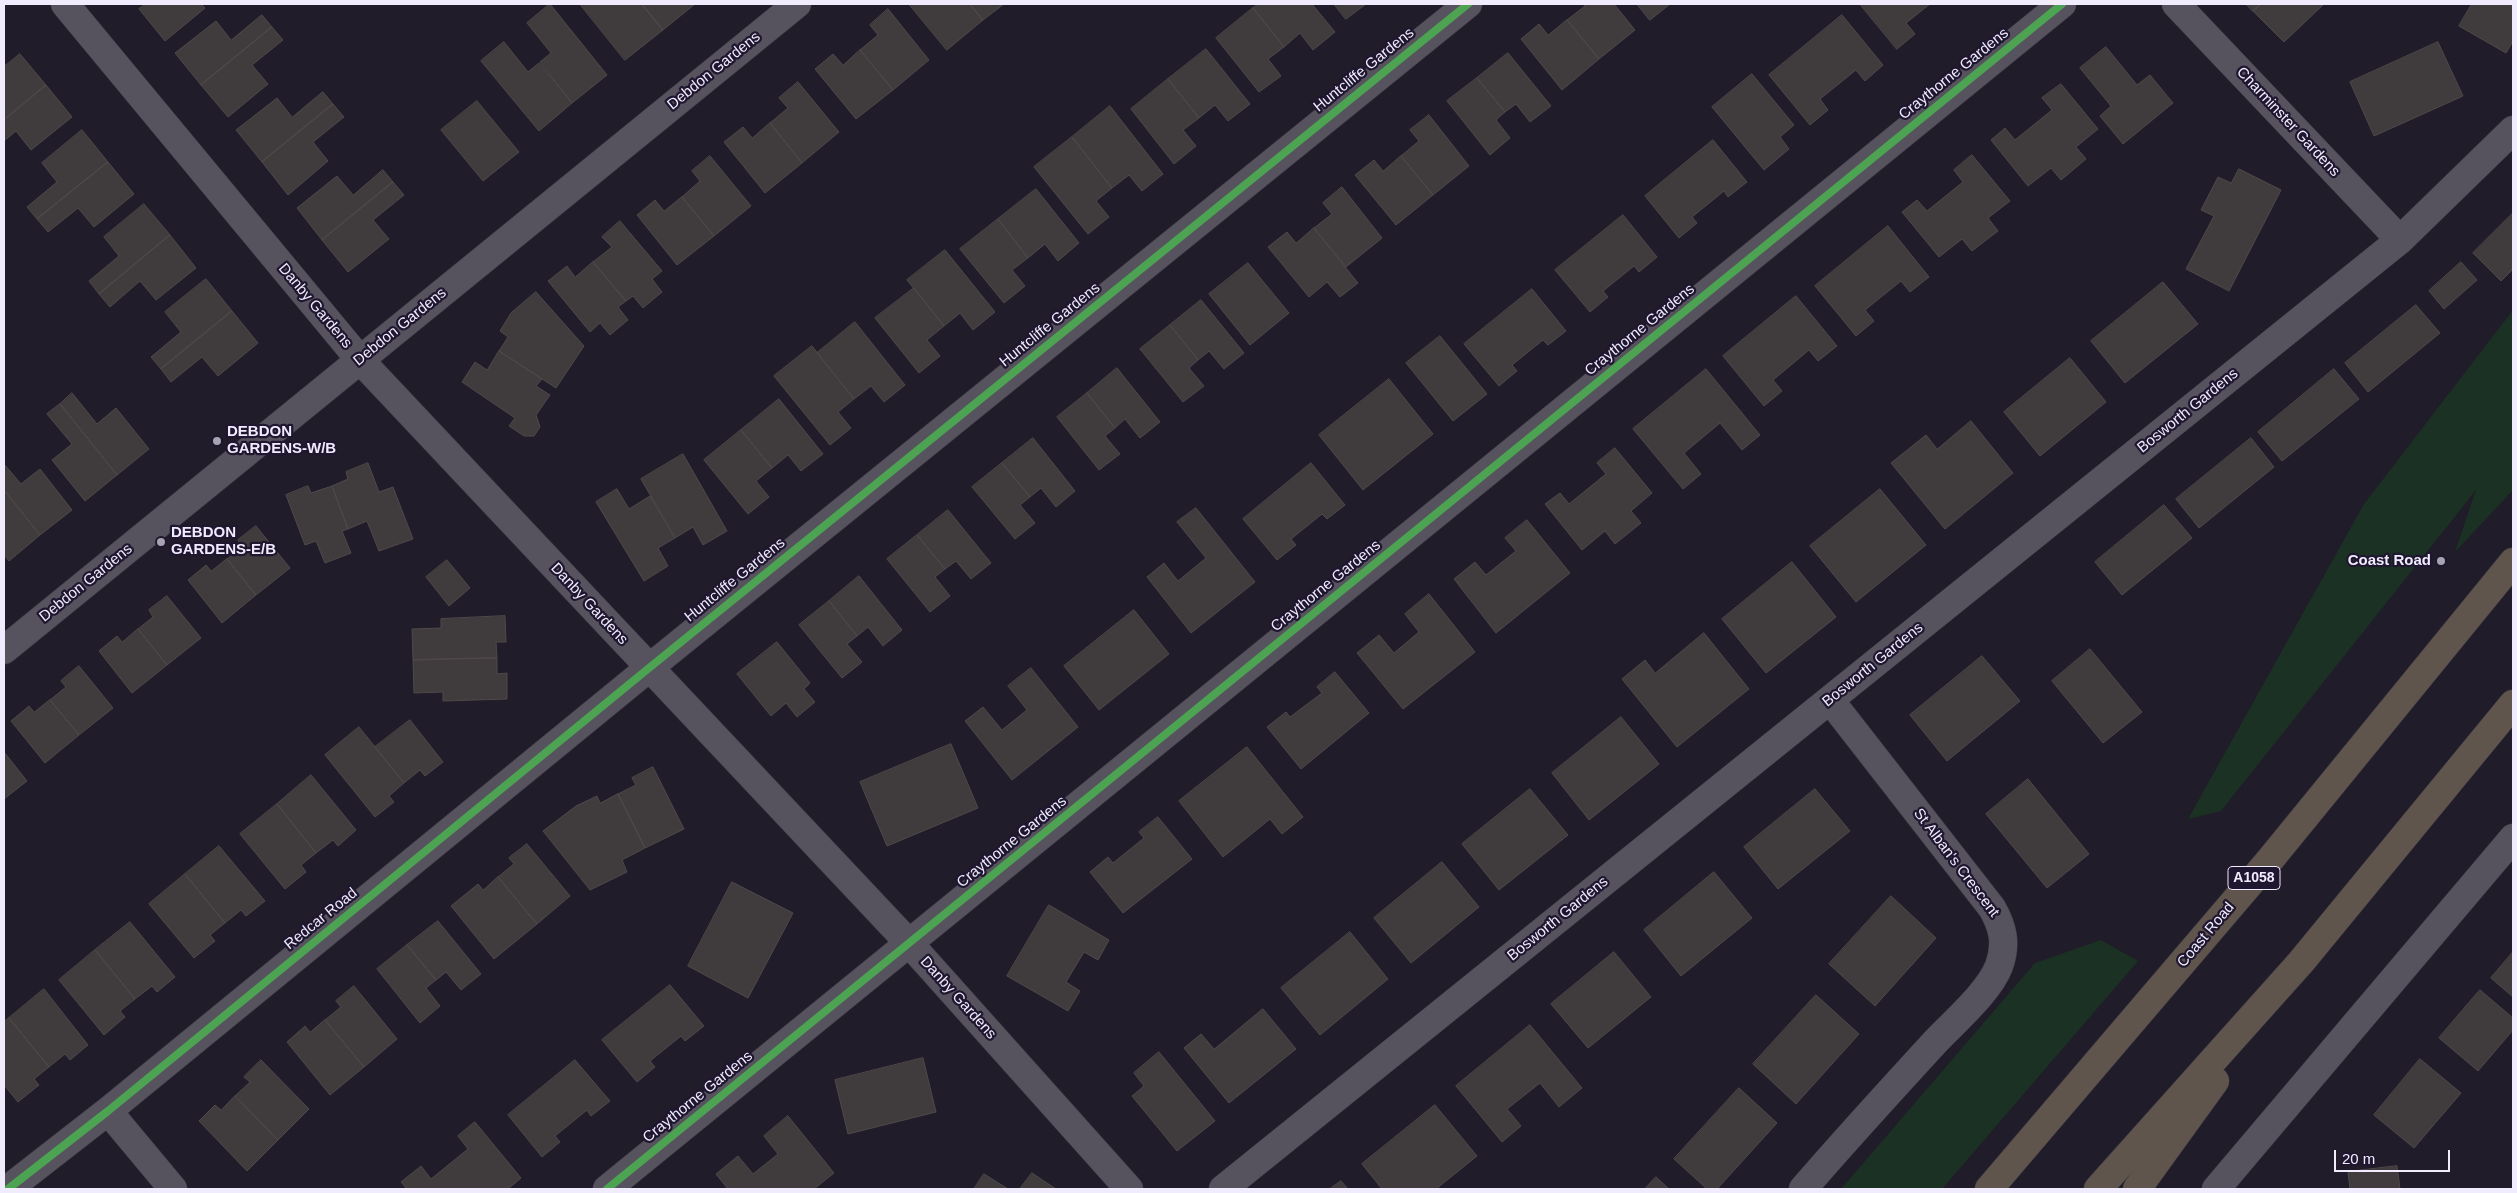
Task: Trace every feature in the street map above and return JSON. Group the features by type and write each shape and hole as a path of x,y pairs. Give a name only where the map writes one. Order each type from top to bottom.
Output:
{"highway":[{"name":"Coast Road","path":"1989,1189 2269,861 2513,562"},
{"path":"2098,1189 2301,962 2513,704"},
{"path":"2137,1189 2301,962"}],"street":[{"name":"Danby Gardens","path":"65,4 360,360 909,943 1130,1189"},
{"name":"Debdon Gardens","path":"4,650 797,4"},
{"name":"Huntcliffe Gardens","path":"649,668 1468,4"},
{"name":"Craythorne Gardens","path":"607,1189 2062,4"},
{"name":"Charminster Gardens","path":"2176,4 2400,240"},
{"name":"Bosworth Gardens","path":"1223,1189 2400,240 2513,130"},
{"name":"Redcar Road","path":"8,1189 108,1111 649,668"},
{"name":"St Alban's Crescent","path":"1803,1189 1866,1116 1990,983 2003,952 2003,936 2000,922 1992,908 1830,700"},
{"path":"2218,1189 2513,838"},
{"path":"108,1111 172,1189"}],"green space":[{"path":"2513,310 2513,490 2455,552 2476,490 2221,811 2188,819 2364,504"},
{"path":"2101,940 2138,961 1942,1189 1841,1189 2035,963"}],"building":[{"path":"146,4 201,4 205,8 165,41 139,9"},
{"path":"550,4 607,75 572,103 540,62 551,53 527,23"},
{"path":"580,4 642,4 663,30 625,60"},
{"path":"642,4 695,4 663,30"},
{"path":"909,4 970,4 983,20 947,50"},
{"path":"970,4 1004,4 983,20"},
{"path":"1259,4 1312,4 1335,32 1313,50 1300,33 1284,47 1253,8"},
{"path":"1334,4 1366,4 1346,19"},
{"path":"1583,4 1614,4 1635,30 1599,59 1567,20 1585,6"},
{"path":"1637,4 1670,4 1650,20"},
{"path":"1860,4 1930,4 1906,23 1915,34 1897,49"},
{"path":"2246,4 2261,4 2253,11"},
{"path":"2261,4 2324,4 2284,42 2253,11"},
{"path":"2472,4 2513,4 2513,41 2506,53 2459,26"},
{"path":"1253,8 1284,47 1268,59 1281,76 1259,92 1216,38"},
{"path":"888,9 929,60 893,90 860,50 878,35 870,25"},
{"path":"262,15 272,27 201,85 175,53 216,21 231,40"},
{"path":"1842,15 1883,65 1865,81 1856,70 1820,99 1828,110 1810,125 1769,75"},
{"path":"1567,20 1599,59 1562,90 1521,39 1539,24 1548,35"},
{"path":"272,27 283,40 252,65 268,84 228,117 201,85"},
{"path":"504,42 528,72 539,63 572,103 539,131 481,61"},
{"path":"2438,42 2463,96 2374,136 2350,82"},
{"path":"2106,47 2137,85 2150,75 2173,103 2123,144 2100,116 2111,106 2080,68"},
{"path":"1206,49 1250,104 1228,121 1215,105 1199,118 1168,79"},
{"path":"860,50 893,90 856,119 815,69 833,54 843,65"},
{"path":"1508,53 1551,106 1530,122 1516,104 1505,112 1477,78"},
{"path":"20,54 46,85 4,120 4,67"},
{"path":"1752,74 1794,125 1780,137 1789,149 1764,170 1712,107"},
{"path":"1477,78 1505,112 1496,120 1510,138 1490,155 1447,101"},
{"path":"1168,79 1199,118 1183,130 1196,146 1174,164 1131,109"},
{"path":"798,82 839,132 802,163 770,123 788,108 779,98"},
{"path":"2061,84 2098,129 2076,147 2086,159 2061,180 2051,168 2028,186 1991,140 2005,128 2015,140 2052,110 2042,98"},
{"path":"46,85 72,117 31,150 16,131 4,141 4,120"},
{"path":"323,92 333,104 262,162 236,130 277,98 292,117"},
{"path":"477,101 519,152 483,181 441,130"},
{"path":"333,104 344,117 313,142 328,161 288,195 262,162"},
{"path":"1110,106 1163,174 1142,191 1129,175 1112,188 1072,137"},
{"path":"1429,115 1469,166 1433,195 1401,156 1419,141 1410,130"},
{"path":"770,123 802,163 765,193 724,142 743,127 752,138"},
{"path":"82,130 108,162 37,219 27,207 57,182 42,163"},
{"path":"1072,137 1112,188 1096,201 1109,217 1088,234 1034,167"},
{"path":"1713,140 1747,182 1728,197 1724,191 1692,217 1697,223 1679,238 1645,196"},
{"path":"1972,155 2010,201 1988,218 1998,231 1972,251 1962,239 1939,257 1902,212 1917,200 1927,211 1963,182 1954,170"},
{"path":"710,156 751,206 714,236 682,197 700,181 692,171"},
{"path":"1401,156 1433,195 1396,225 1355,175 1374,160 1383,171"},
{"path":"108,162 134,194 94,227 78,208 48,232 37,219"},
{"path":"2239,169 2281,190 2229,291 2186,269 2214,216 2201,210 2218,177 2231,183"},
{"path":"383,170 393,182 322,240 297,208 337,176 353,195"},
{"path":"393,182 404,195 373,220 389,239 348,272 322,240"},
{"path":"1342,187 1382,238 1346,267 1314,228 1332,214 1323,203"},
{"path":"1036,189 1079,243 1058,261 1045,244 1028,258 998,219"},
{"path":"682,197 714,236 677,265 637,215 655,200 664,211"},
{"path":"144,204 170,235 99,294 89,281 119,256 104,237"},
{"path":"2513,213 2513,269 2501,281 2473,253"},
{"path":"1623,215 1657,257 1639,272 1634,266 1603,291 1608,297 1590,312 1555,270"},
{"path":"998,219 1028,258 1012,270 1025,286 1004,303 960,249"},
{"path":"620,221 662,271 652,279 662,292 643,308 633,296 626,301 593,262 612,247 602,237"},
{"path":"1888,226 1929,277 1910,292 1901,281 1865,310 1874,321 1856,336 1815,286"},
{"path":"1314,228 1358,283 1340,297 1327,282 1309,297 1268,247 1287,232 1296,243"},
{"path":"170,235 196,268 156,300 140,281 110,307 99,294"},
{"path":"945,250 995,312 973,330 960,313 944,326 907,280"},
{"path":"593,262 626,301 618,307 628,320 610,335 600,323 590,332 548,281 567,266 575,277"},
{"path":"2461,262 2477,280 2444,309 2429,291"},
{"path":"1248,263 1289,313 1250,345 1209,294"},
{"path":"206,279 232,311 161,369 151,357 181,332 165,312"},
{"path":"2163,282 2198,324 2125,383 2091,341"},
{"path":"914,288 944,326 927,340 940,356 919,373 875,318"},
{"path":"1532,289 1566,331 1548,345 1543,340 1512,365 1517,371 1499,386 1464,344"},
{"path":"536,292 584,346 556,388 499,351 508,337 500,331 511,313"},
{"path":"1796,296 1837,346 1818,361 1809,350 1773,380 1782,391 1764,406 1723,356"},
{"path":"1201,300 1244,353 1224,369 1209,351 1198,360 1170,325"},
{"path":"2416,305 2440,333 2368,392 2345,363"},
{"path":"232,311 258,343 218,376 202,357 171,382 161,369"},
{"path":"855,322 905,385 884,402 871,386 854,399 817,353"},
{"path":"1170,325 1198,360 1189,368 1204,386 1183,402 1140,349"},
{"path":"1440,336 1487,394 1453,421 1406,363"},
{"path":"812,346 854,399 838,412 851,428 830,445 774,376"},
{"path":"499,351 542,379 536,386 550,395 536,415 540,427 534,436 524,436 509,426 515,418 462,382 475,362 487,370"},
{"path":"2070,358 2106,402 2040,456 2004,412"},
{"path":"1117,368 1160,422 1140,438 1125,419 1115,428 1087,393"},
{"path":"1706,369 1760,435 1742,450 1720,423 1684,453 1701,474 1683,489 1633,429"},
{"path":"2334,369 2359,399 2282,461 2258,432"},
{"path":"1389,379 1433,434 1363,490 1319,435"},
{"path":"72,393 97,424 116,408 149,449 117,475 60,404"},
{"path":"1087,393 1115,428 1105,436 1120,454 1099,470 1057,417"},
{"path":"779,399 823,454 801,471 788,455 772,468 741,430"},
{"path":"60,404 117,475 85,501 52,460 72,444 47,414"},
{"path":"1971,421 2013,473 1945,529 1891,463 1926,435 1937,449"},
{"path":"741,430 772,468 756,481 769,497 748,514 704,460"},
{"path":"1033,438 1075,491 1056,507 1041,488 1030,497 1002,463"},
{"path":"2251,438 2274,467 2199,528 2176,499"},
{"path":"1615,448 1652,493 1631,511 1641,523 1615,544 1605,531 1582,550 1545,504 1560,493 1569,504 1606,474 1597,463"},
{"path":"683,454 727,531 703,545 693,527 675,538 641,479"},
{"path":"368,463 379,492 393,487 413,539 379,551 367,521 348,529 332,486 348,479 346,472"},
{"path":"1002,463 1030,497 1020,505 1035,523 1015,539 972,487"},
{"path":"1311,463 1345,505 1327,519 1322,514 1291,539 1296,545 1277,560 1243,519"},
{"path":"4,464 21,484 40,469 72,510 40,535 4,490"},
{"path":"308,486 311,493 332,486 348,529 342,531 351,553 325,563 316,541 305,545 286,495"},
{"path":"617,489 629,509 650,496 675,538 658,548 668,566 644,581 596,502"},
{"path":"1880,489 1926,545 1856,602 1810,546"},
{"path":"4,490 40,535 9,561 4,555"},
{"path":"2164,505 2192,538 2122,595 2095,562"},
{"path":"1196,508 1255,582 1191,633 1147,577 1164,563 1178,581 1206,558 1177,522"},
{"path":"948,510 991,563 971,579 956,561 945,569 917,535"},
{"path":"1527,520 1570,573 1496,633 1454,579 1475,562 1486,575 1516,551 1505,538"},
{"path":"256,526 290,568 256,595 227,559 243,547 238,540"},
{"path":"917,535 945,569 935,577 950,596 930,612 887,559"},
{"path":"227,559 256,595 222,623 188,580 206,565 211,571"},
{"path":"447,560 470,588 449,606 426,577"},
{"path":"1792,562 1836,617 1766,673 1722,619"},
{"path":"859,576 902,630 883,646 868,627 857,636 829,601"},
{"path":"1429,594 1475,652 1403,709 1357,653 1379,635 1394,653 1419,632 1405,614"},
{"path":"167,596 201,638 167,665 138,629 153,617 149,610"},
{"path":"829,601 857,636 847,644 862,662 842,678 799,625"},
{"path":"1134,610 1169,654 1099,710 1064,666"},
{"path":"505,616 506,642 496,642 497,658 413,660 412,629 441,628 441,619"},
{"path":"138,629 167,665 132,693 99,651 117,636 122,642"},
{"path":"1704,633 1749,689 1677,747 1622,679 1645,660 1655,673"},
{"path":"777,642 810,683 804,689 815,702 797,717 786,703 771,716 737,674"},
{"path":"2090,649 2142,712 2103,743 2052,681"},
{"path":"1982,656 2020,701 1947,761 1910,715"},
{"path":"497,658 497,674 507,673 507,699 443,701 443,692 414,693 413,660"},
{"path":"79,666 113,708 79,735 50,700 66,687 61,681"},
{"path":"1031,668 1078,727 1012,780 965,721 983,707 1002,730 1027,710 1008,686"},
{"path":"1335,672 1369,713 1301,769 1267,727 1286,712 1290,717 1322,693 1317,687"},
{"path":"50,700 79,735 45,763 11,721 29,706 34,712"},
{"path":"1621,717 1659,764 1589,820 1552,773"},
{"path":"410,720 443,762 425,776 420,770 404,783 375,747"},
{"path":"359,727 404,783 389,796 394,802 375,817 325,755"},
{"path":"951,744 978,808 887,846 860,782"},
{"path":"1247,747 1303,817 1282,834 1270,819 1223,857 1179,801"},
{"path":"4,752 27,781 4,799"},
{"path":"653,767 684,829 645,848 618,794 636,785 632,778"},
{"path":"311,775 356,830 338,846 333,840 316,853 277,804"},
{"path":"2028,779 2089,854 2047,888 1986,814"},
{"path":"1530,789 1568,835 1499,890 1462,844"},
{"path":"1815,789 1850,831 1778,889 1744,847"},
{"path":"618,794 645,848 622,860 627,872 590,890 543,831 576,806 597,796 600,803"},
{"path":"277,804 316,853 301,865 306,872 285,889 240,834"},
{"path":"1158,817 1192,859 1123,913 1090,872 1108,857 1113,863 1144,838 1139,832"},
{"path":"527,844 570,896 537,924 498,877 514,864 509,858"},
{"path":"219,846 265,901 246,916 241,910 225,923 185,874"},
{"path":"1442,862 1479,907 1411,963 1374,918"},
{"path":"1714,872 1752,918 1681,976 1644,930"},
{"path":"185,874 225,923 210,935 215,941 194,958 149,904"},
{"path":"498,877 537,924 494,959 451,906 478,884 483,890"},
{"path":"732,882 793,913 748,998 688,966"},
{"path":"1891,896 1936,938 1875,1006 1829,964"},
{"path":"1049,905 1109,940 1098,960 1084,952 1066,982 1080,991 1068,1011 1007,976"},
{"path":"438,921 481,974 461,990 446,972 436,980 407,945"},
{"path":"130,922 175,977 157,992 152,986 135,999 95,950"},
{"path":"1350,932 1388,979 1320,1035 1281,988"},
{"path":"407,945 436,980 426,988 440,1006 420,1023 377,969"},
{"path":"95,950 135,999 120,1011 125,1017 104,1035 59,980"},
{"path":"1614,952 1651,997 1588,1048 1551,1004"},
{"path":"2513,952 2513,997 2491,978"},
{"path":"670,985 704,1026 685,1041 681,1036 650,1061 655,1067 637,1082 602,1040"},
{"path":"354,986 397,1039 364,1067 325,1020 341,1007 336,1001"},
{"path":"44,989 88,1045 70,1060 65,1054 49,1067 9,1018"},
{"path":"2480,990 2513,1018 2513,1030 2478,1071 2439,1038"},
{"path":"1816,995 1859,1034 1796,1104 1753,1064"},
{"path":"1263,1009 1296,1049 1229,1103 1184,1048 1201,1034 1214,1049"},
{"path":"9,1018 49,1067 34,1079 39,1085 18,1102 4,1085 4,1022"},
{"path":"325,1020 364,1067 330,1095 287,1042 305,1026 310,1032"},
{"path":"1530,1025 1582,1088 1559,1107 1540,1083 1507,1109 1521,1126 1502,1142 1456,1086"},
{"path":"1159,1052 1215,1121 1177,1151 1132,1096 1144,1086 1134,1073"},
{"path":"923,1058 936,1112 848,1134 835,1080"},
{"path":"2420,1059 2461,1093 2414,1148 2374,1115"},
{"path":"261,1060 309,1109 278,1140 235,1096 250,1082 244,1077"},
{"path":"575,1060 610,1101 591,1116 587,1110 555,1136 560,1142 542,1157 508,1115"},
{"path":"1739,1088 1777,1123 1717,1189 1707,1189 1674,1159"},
{"path":"235,1096 278,1140 247,1171 199,1121 215,1105 221,1110"},
{"path":"1435,1105 1477,1156 1436,1189 1382,1189 1362,1164"},
{"path":"788,1116 834,1173 814,1189 728,1189 716,1174 738,1156 753,1174 778,1154 764,1136"},
{"path":"475,1122 521,1178 508,1189 407,1189 401,1182 421,1166 431,1179 468,1149 458,1136"},
{"path":"2397,1166 2400,1189 2350,1189 2348,1172"},
{"path":"1032,1173 1056,1189 1020,1189"},
{"path":"984,1174 1008,1189 974,1189"},
{"path":"1656,1177 1669,1189 1645,1189"},
{"path":"1341,1181 1348,1189 1330,1189"}],"cycle path":[{"path":"8,1189 108,1111 649,668 1468,4"},
{"path":"607,1189 2062,4"}],"place":[{"name":"DEBDON GARDENS-W/B","path":"217,441"},
{"name":"DEBDON GARDENS-E/B","path":"161,542"},
{"name":"Coast Road","path":"2441,561"}]}
